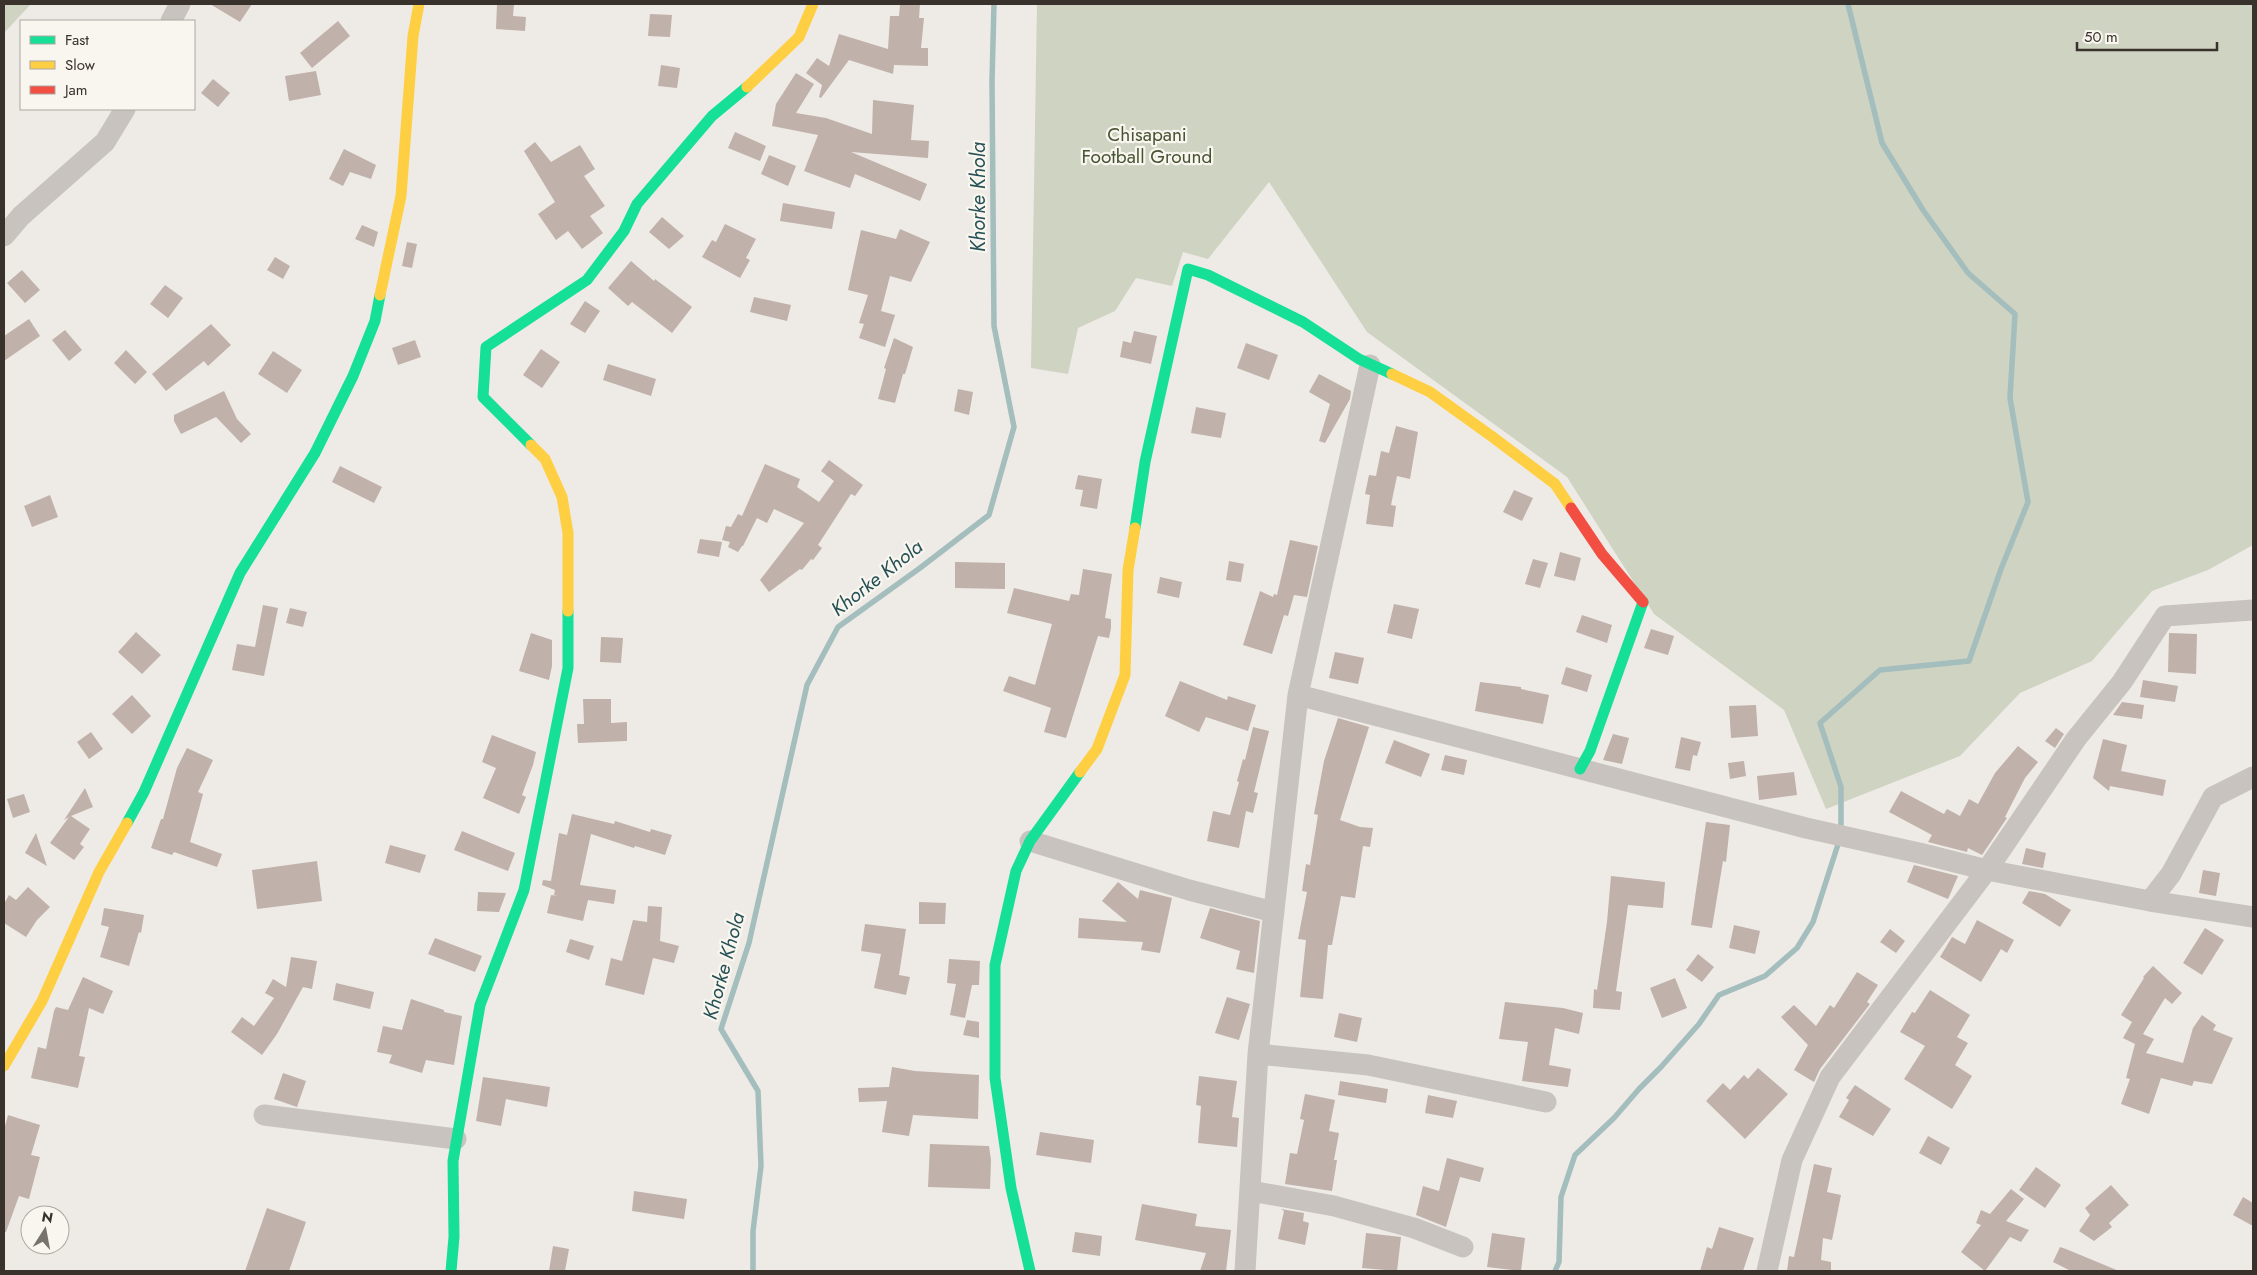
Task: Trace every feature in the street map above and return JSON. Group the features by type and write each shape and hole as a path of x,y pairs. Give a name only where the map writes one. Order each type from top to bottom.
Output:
{"street":[{"path":"172,20 180,4"},
{"path":"4,1066 42,1001 99,872 144,792 240,573 315,453 353,376 375,321 401,196 413,36 420,4"},
{"path":"451,1271 454,1237 453,1161 480,1005 524,890 568,668 568,533 562,497 545,459 483,397 486,347 587,280 624,231 637,204 712,116 756,79 799,38 813,4"},
{"path":"4,236 22,216 105,142 124,110"},
{"path":"1030,1271 1011,1188 995,1078 996,965 1016,871 1030,841 1097,749 1125,675 1128,570 1145,462 1188,269 1208,275 1303,322 1342,349 1370,365 1430,392 1555,484 1602,554 1644,603 1590,751 1580,770"},
{"path":"1245,1271 1258,1054 1298,695 1370,365"},
{"path":"1767,1271 1792,1160 1830,1077 1987,870 2076,739 2122,682 2165,616 2253,610"},
{"path":"1298,695 1806,828 1861,839 1987,870 2150,901 2253,917"},
{"path":"2150,901 2171,874 2213,796 2253,778"},
{"path":"1030,841 1189,890 1274,912"},
{"path":"1258,1054 1368,1066 1546,1102"},
{"path":"264,1115 456,1140"},
{"path":"1251,1191 1350,1211 1414,1228 1463,1247"}],"green space":[{"path":"4,4 31,4 4,33"},
{"name":"Chisapani Football Ground","path":"1037,4 2253,4 2253,545 2208,570 2152,591 2092,661 2020,693 1960,756 1826,809 1784,710 1654,614 1567,477 1367,332 1269,182 1208,259 1183,252 1172,286 1136,278 1115,311 1078,328 1068,374 1031,368"}],"building":[{"path":"210,4 252,4 240,22"},
{"path":"497,4 514,4 513,16 526,17 525,31 496,29"},
{"path":"900,4 920,4 919,18 924,18 921,48 928,48 928,66 894,65 893,74 849,60 821,98 819,97 822,85 806,73 817,58 829,66 839,34 888,49 890,16 899,16"},
{"path":"650,14 672,15 670,37 648,36"},
{"path":"338,21 350,36 312,68 300,53"},
{"path":"661,65 680,68 677,88 658,86"},
{"path":"316,71 321,95 289,101 285,76"},
{"path":"796,73 814,84 796,113 826,118 872,134 873,100 914,105 911,140 929,141 928,158 851,152 927,184 920,201 855,174 850,188 804,171 818,135 772,126 776,104"},
{"path":"213,79 230,93 218,107 201,93"},
{"path":"735,132 766,146 760,161 728,148"},
{"path":"535,142 551,162 580,145 595,169 584,176 605,206 590,216 603,233 582,249 568,231 556,240 538,214 555,202 524,151"},
{"path":"344,149 376,165 371,179 350,172 343,186 329,179"},
{"path":"769,155 796,166 788,186 761,174"},
{"path":"783,203 835,212 832,229 780,221"},
{"path":"662,217 684,236 669,249 649,232"},
{"path":"725,224 756,239 746,258 750,260 740,278 702,257 712,240 716,242"},
{"path":"362,225 378,232 374,247 355,239"},
{"path":"900,229 930,242 911,282 890,276 881,311 895,315 885,347 859,338 864,324 859,323 868,295 848,290 861,230 896,239"},
{"path":"407,242 417,244 412,268 402,266"},
{"path":"275,257 290,266 283,279 267,270"},
{"path":"631,261 654,281 655,279 692,307 672,333 632,302 628,306 608,288"},
{"path":"22,270 40,290 25,303 7,283"},
{"path":"165,285 183,298 168,318 150,304"},
{"path":"754,297 791,305 787,321 750,312"},
{"path":"585,301 600,311 585,333 570,324"},
{"path":"29,319 40,336 4,361 4,336"},
{"path":"211,324 231,345 208,366 204,361 166,391 152,374"},
{"path":"65,330 82,350 69,361 52,340"},
{"path":"1134,331 1157,336 1151,364 1120,357 1123,341 1131,343"},
{"path":"894,338 913,347 895,403 878,399 886,369 884,368"},
{"path":"415,340 421,357 398,365 392,348"},
{"path":"1246,343 1278,355 1269,380 1237,368"},
{"path":"541,349 560,362 542,388 523,375"},
{"path":"126,350 147,372 135,384 114,363"},
{"path":"273,351 302,370 287,393 258,374"},
{"path":"608,364 656,379 651,396 603,380"},
{"path":"1319,374 1351,391 1350,399 1325,443 1319,441 1330,404 1309,392"},
{"path":"958,389 973,392 969,415 954,411"},
{"path":"224,391 237,419 251,434 241,443 216,417 181,434 174,421 174,415"},
{"path":"1196,407 1226,413 1221,438 1191,433"},
{"path":"1396,426 1418,432 1410,479 1397,476 1391,505 1396,506 1393,527 1366,524 1370,495 1365,494 1369,475 1376,476 1381,451 1389,453"},
{"path":"829,460 863,485 855,496 851,494 818,545 822,548 813,560 811,559 802,570 800,569 769,592 760,580 804,523 774,509 767,523 757,518 738,552 728,547 730,542 722,540 726,526 731,527 738,514 742,516 765,464 800,479 797,487 819,502 834,481 821,471"},
{"path":"340,466 382,487 374,503 332,482"},
{"path":"1078,475 1102,479 1097,509 1080,506 1083,490 1075,489"},
{"path":"1514,490 1533,498 1522,521 1503,512"},
{"path":"50,495 58,517 32,527 24,506"},
{"path":"700,539 722,542 719,557 697,553"},
{"path":"1290,540 1318,546 1307,597 1294,595 1288,616 1284,615 1272,654 1243,645 1260,591 1273,597 1274,594 1277,595"},
{"path":"1560,552 1581,558 1575,581 1554,576"},
{"path":"1533,559 1548,563 1540,588 1525,584"},
{"path":"1229,561 1244,564 1241,582 1226,580"},
{"path":"955,562 1005,563 1005,589 955,588"},
{"path":"1083,569 1112,574 1105,618 1111,619 1111,628 1109,638 1098,636 1066,738 1044,732 1051,708 1003,691 1009,676 1035,685 1052,624 1007,613 1014,588 1069,601 1071,594 1079,595"},
{"path":"1160,577 1182,582 1179,598 1157,593"},
{"path":"1394,604 1419,609 1412,639 1387,633"},
{"path":"263,605 278,608 264,676 232,670 237,644 255,647"},
{"path":"290,608 307,612 303,627 286,623"},
{"path":"1582,615 1612,625 1607,643 1576,632"},
{"path":"1651,629 1674,636 1668,655 1644,648"},
{"path":"136,632 161,655 142,674 118,652"},
{"path":"531,633 552,640 552,666 549,680 519,671"},
{"path":"2169,633 2197,634 2196,674 2168,672"},
{"path":"601,637 623,638 621,663 600,662"},
{"path":"1335,652 1364,658 1358,684 1329,678"},
{"path":"1566,667 1592,675 1587,692 1561,684"},
{"path":"2143,680 2178,686 2175,702 2140,697"},
{"path":"1180,681 1227,700 1228,696 1256,705 1248,731 1206,717 1199,732 1165,716"},
{"path":"1480,682 1521,687 1521,689 1549,695 1543,724 1475,711"},
{"path":"132,695 151,716 132,734 112,714"},
{"path":"583,699 611,699 611,723 627,722 627,741 578,743 577,724 584,724"},
{"path":"2122,702 2144,705 2142,719 2113,715"},
{"path":"1756,705 1758,736 1731,738 1729,706"},
{"path":"1338,718 1369,727 1340,820 1360,827 1373,828 1370,847 1363,846 1355,898 1341,896 1332,945 1328,945 1323,999 1300,997 1306,940 1298,939 1307,892 1302,891 1306,864 1310,865 1318,815 1314,814 1324,761"},
{"path":"1253,727 1269,731 1254,792 1258,793 1253,813 1246,811 1239,848 1207,841 1213,811 1230,815 1239,782 1237,781 1243,759 1245,760"},
{"path":"2056,728 2064,734 2055,748 2045,741"},
{"path":"91,732 103,749 89,759 77,742"},
{"path":"1613,734 1629,738 1622,764 1603,760"},
{"path":"492,735 536,752 522,795 526,797 519,814 483,798 496,768 482,762"},
{"path":"1681,737 1701,742 1697,756 1693,755 1690,771 1675,768"},
{"path":"2103,739 2127,745 2121,771 2166,780 2163,796 2110,786 2109,791 2093,778"},
{"path":"1394,740 1430,754 1421,777 1385,763"},
{"path":"2018,746 2038,762 2025,778 2005,817 2007,818 1982,855 1968,848 1967,852 1928,842 1932,835 1889,812 1901,791 1944,814 1947,809 1960,816 1969,799 1978,804 1995,773"},
{"path":"187,748 213,760 198,792 203,794 190,842 222,854 217,867 174,852 172,855 151,848 161,819 163,819 177,768"},
{"path":"1445,755 1467,760 1464,775 1441,770"},
{"path":"1744,761 1746,776 1730,779 1728,763"},
{"path":"1794,772 1797,795 1759,800 1757,776"},
{"path":"85,788 93,807 71,816 90,829 80,844 84,847 74,860 50,843 69,817 64,820"},
{"path":"24,794 30,812 13,818 7,799"},
{"path":"572,814 614,824 615,821 650,832 651,829 672,835 665,855 635,846 634,848 591,834 580,885 616,890 614,904 588,900 583,921 547,913 551,895 558,896 554,895 555,890 542,885 543,880 551,881 559,833 567,835"},
{"path":"1706,822 1730,825 1726,862 1723,861 1712,928 1691,925"},
{"path":"462,831 515,853 508,871 454,850"},
{"path":"36,833 47,866 25,853"},
{"path":"390,845 426,855 420,873 385,863"},
{"path":"2026,848 2046,853 2043,868 2022,864"},
{"path":"317,861 322,901 257,909 252,870"},
{"path":"1914,865 1958,876 1948,899 1907,882"},
{"path":"2203,870 2220,873 2216,896 2199,893"},
{"path":"1611,876 1665,882 1663,908 1628,905 1616,991 1622,992 1620,1010 1593,1008 1594,989 1597,990 1607,922"},
{"path":"1118,882 1138,899 1140,890 1172,898 1160,953 1141,950 1143,942 1078,938 1079,918 1127,922 1102,901"},
{"path":"28,887 50,907 37,920 26,937 4,923 4,904 9,895 16,900"},
{"path":"2029,891 2045,894 2071,910 2060,927 2022,903"},
{"path":"478,892 506,893 499,912 477,911"},
{"path":"919,902 946,903 945,924 919,924"},
{"path":"648,906 662,907 660,941 679,946 674,963 653,958 644,995 605,985 611,958 622,961 633,920 647,922"},
{"path":"104,908 144,915 141,933 139,932 129,966 100,957 109,927 101,925"},
{"path":"1210,908 1260,921 1254,973 1236,969 1240,951 1200,938"},
{"path":"1977,920 2014,940 2007,953 2001,949 1981,982 1940,957 1952,937 1965,944"},
{"path":"865,924 906,929 899,975 910,977 906,995 874,988 881,954 861,951"},
{"path":"1734,925 1760,931 1755,954 1729,948"},
{"path":"2205,928 2224,940 2202,975 2183,963"},
{"path":"1890,929 1905,941 1896,953 1880,942"},
{"path":"435,938 482,956 475,972 428,954"},
{"path":"570,939 594,946 589,960 566,952"},
{"path":"1698,954 1714,967 1702,982 1686,970"},
{"path":"291,957 317,961 312,989 303,987 277,1034 262,1055 231,1032 242,1017 254,1026 274,998 265,993 273,979 286,987"},
{"path":"949,959 980,961 979,985 972,985 965,1018 950,1015 956,984 947,983"},
{"path":"2153,966 2182,993 2172,1004 2165,998 2143,1034 2154,1039 2146,1053 2183,1063 2193,1028 2202,1015 2216,1025 2213,1030 2233,1038 2212,1084 2194,1081 2192,1086 2161,1078 2149,1114 2121,1104 2130,1079 2126,1078 2135,1044 2123,1038 2132,1022 2121,1015 2143,977"},
{"path":"1857,972 1878,985 1867,1002 1870,1004 1820,1069 1814,1082 1794,1070 1808,1045 1781,1017 1794,1005 1816,1026 1830,1005 1834,1008"},
{"path":"83,977 113,991 103,1014 89,1008 79,1056 85,1057 78,1088 31,1078 38,1047 46,1049 56,1007 68,1010"},
{"path":"1675,978 1687,1008 1662,1018 1650,988"},
{"path":"336,983 374,992 370,1009 333,1000"},
{"path":"1930,990 1970,1015 1957,1037 1968,1043 1955,1065 1972,1076 1952,1109 1904,1079 1925,1046 1900,1032 1912,1012 1915,1013"},
{"path":"1227,997 1250,1004 1239,1040 1215,1033"},
{"path":"411,999 444,1010 444,1012 462,1016 454,1065 426,1060 422,1073 389,1063 392,1055 377,1052 383,1026 402,1030"},
{"path":"1505,1002 1563,1008 1583,1013 1579,1034 1555,1028 1549,1065 1571,1069 1568,1087 1522,1081 1528,1042 1499,1039"},
{"path":"1339,1013 1362,1018 1357,1042 1334,1037"},
{"path":"967,1020 979,1022 979,1038 963,1035"},
{"path":"892,1067 915,1071 979,1075 978,1119 913,1115 909,1136 882,1132 887,1101 859,1102 858,1088 889,1087"},
{"path":"1758,1068 1788,1094 1745,1139 1706,1101 1723,1083 1730,1090 1744,1075 1748,1079"},
{"path":"283,1073 306,1081 297,1107 274,1099"},
{"path":"1199,1076 1237,1081 1232,1117 1239,1118 1237,1147 1198,1143 1201,1106 1196,1105"},
{"path":"483,1077 550,1087 547,1107 506,1099 501,1126 476,1121"},
{"path":"1340,1081 1388,1089 1386,1103 1338,1095"},
{"path":"1855,1085 1891,1109 1873,1136 1839,1117 1849,1100 1846,1098"},
{"path":"1305,1094 1335,1100 1329,1131 1339,1133 1334,1160 1337,1160 1332,1191 1285,1184 1290,1153 1297,1154 1304,1120 1300,1119"},
{"path":"1428,1095 1457,1101 1453,1118 1425,1113"},
{"path":"8,1115 40,1125 31,1155 40,1157 29,1199 19,1196 6,1232 4,1232 4,1130"},
{"path":"1040,1132 1094,1140 1091,1163 1036,1155"},
{"path":"1928,1136 1950,1148 1941,1165 1919,1153"},
{"path":"930,1144 989,1146 991,1160 990,1189 928,1187"},
{"path":"1447,1158 1484,1168 1480,1182 1460,1177 1446,1227 1416,1215 1423,1186 1439,1191"},
{"path":"1814,1164 1832,1168 1827,1192 1841,1195 1832,1240 1823,1238 1821,1260 1831,1262 1831,1271 1787,1271 1789,1256 1794,1257"},
{"path":"2036,1167 2061,1185 2045,1208 2019,1190"},
{"path":"2111,1185 2129,1205 2109,1223 2112,1227 2094,1241 2079,1231 2090,1215 2085,1208"},
{"path":"2011,1189 2024,1199 2006,1221 2029,1230 2021,1242 2010,1237 1985,1271 1961,1252 1981,1225 1976,1223 1981,1210 1990,1214"},
{"path":"634,1191 687,1199 684,1219 632,1211"},
{"path":"2243,1197 2253,1203 2253,1226 2233,1215"},
{"path":"1142,1204 1197,1214 1195,1226 1231,1230 1226,1271 1200,1271 1206,1253 1135,1240"},
{"path":"267,1208 306,1222 289,1271 245,1271"},
{"path":"1281,1209 1304,1213 1303,1221 1309,1223 1305,1245 1278,1239 1284,1211"},
{"path":"1719,1227 1754,1238 1743,1271 1700,1271 1707,1247 1712,1249"},
{"path":"1075,1232 1102,1236 1100,1256 1072,1252"},
{"path":"1366,1233 1401,1237 1397,1271 1362,1268"},
{"path":"1492,1233 1525,1238 1521,1271 1487,1267"},
{"path":"553,1246 569,1249 565,1271 549,1271"},
{"path":"2060,1247 2119,1271 2071,1271 2053,1262"}],"waterway":[{"name":"Khorke Khola","path":"753,1271 753,1231 761,1166 758,1091 721,1029 749,943 807,685 838,627 989,515 1014,427 994,326 992,81 994,4"},
{"path":"1555,1271 1559,1262 1561,1197 1575,1155 1614,1118 1661,1067 1699,1024 1719,995 1765,976 1797,948 1813,922 1841,835 1841,787 1820,723 1880,670 1969,661 2001,569 2028,502 2010,398 2015,314 1968,273 1923,210 1882,143 1848,4"}],"traffic: fast":[{"path":"531,445 483,397 486,347 587,280 624,231 637,204 712,116 747,87"},
{"path":"1135,528 1145,462 1188,269 1208,275 1303,322 1359,359 1392,374"},
{"path":"127,823 144,792 240,573 315,453 353,376 375,321 380,295"},
{"path":"1580,769 1590,751 1643,602"},
{"path":"451,1271 454,1237 453,1161 480,1005 524,890 568,668 568,611"},
{"path":"1030,1271 1011,1188 995,1078 995,965 1016,871 1030,841 1080,772"}],"traffic: slow":[{"path":"380,295 401,196 413,36 419,4"},
{"path":"747,87 799,37 813,4"},
{"path":"1392,374 1430,392 1494,438 1555,484 1571,508"},
{"path":"531,445 545,459 562,497 568,533 568,611"},
{"path":"1080,772 1097,749 1125,675 1128,570 1135,528"},
{"path":"4,1066 42,1001 99,872 127,823"}],"traffic: jam":[{"path":"1571,508 1602,554 1643,602"}]}
